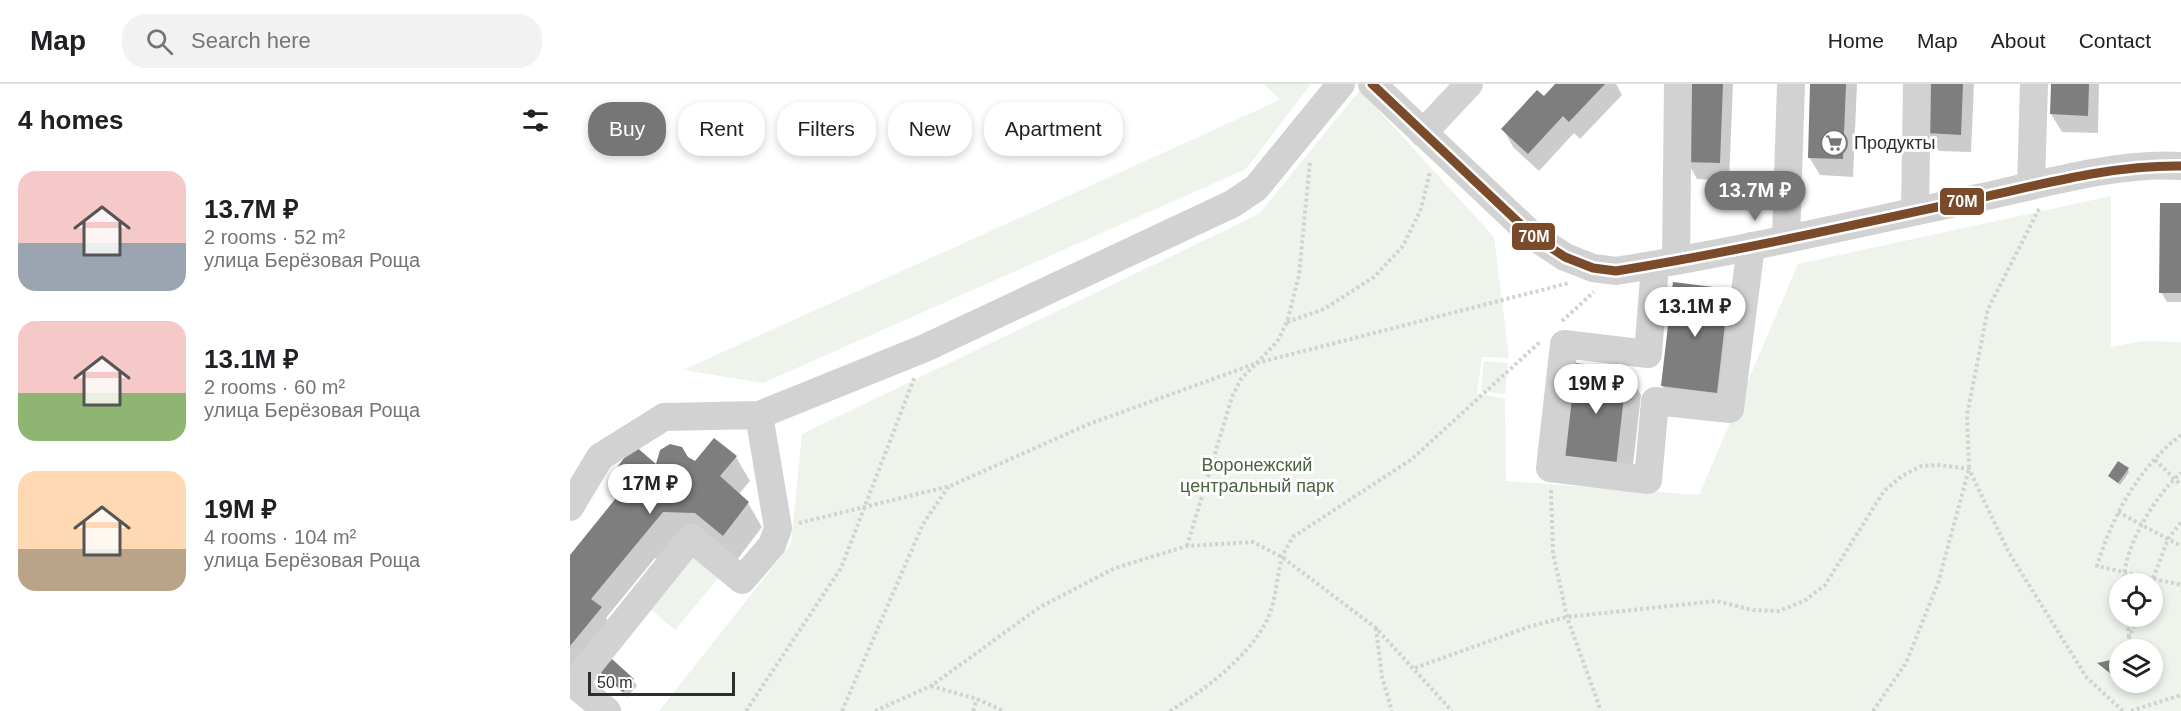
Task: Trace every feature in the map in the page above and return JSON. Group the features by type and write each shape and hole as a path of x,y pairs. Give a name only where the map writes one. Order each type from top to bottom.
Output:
{"street":[{"path":"570,507 600,457 664,417 759,415 925,348 1232,204 1256,188 1341,84"},
{"path":"1372,84 1533,236 1574,261 1593,268 1616,271 1786,240 2042,184 2153,164 2181,166"},
{"path":"1423,133 1469,84"},
{"path":"1678,84 1665,263 1648,354 1564,344 1550,468 1648,480 1655,401 1731,409 1751,246"},
{"path":"1786,240 1791,84"},
{"path":"1916,211 1917,84"},
{"path":"2034,84 2042,184"},
{"path":"607,711 574,684 691,538 742,580 772,545 778,528 759,415"}],"path":[{"path":"1287,322 1324,309 1374,277 1402,246 1421,209 1431,176 1423,133"},
{"path":"1187,546 1232,398 1241,379 1277,342 1287,322 1299,275 1311,157"},
{"path":"1874,711 1906,663 1938,583 1969,469 1967,415 1988,309 2042,184"},
{"path":"1557,326 1616,271"},
{"path":"778,528 950,486 1089,423 1257,363 1570,283"},
{"path":"1170,711 1192,697 1242,653 1265,624 1274,599 1282,557 1293,537 1412,459 1548,334"},
{"path":"746,711 841,568 925,348"},
{"path":"2127,573 2097,566 2118,512 2135,482 2181,435"},
{"path":"2155,460 2181,485"},
{"path":"1415,668 1531,626 1567,617 1716,602 1753,610 1779,611 1804,601 1825,585 1884,491 1902,476 1921,466 1940,465 1969,469"},
{"path":"1550,468 1553,553 1567,617 1601,711"},
{"path":"1969,469 2009,553 2087,678 2123,711"},
{"path":"2124,572 2141,524 2174,478 2181,473"},
{"path":"842,711 923,524 950,486"},
{"path":"2118,512 2181,546"},
{"path":"2155,573 2168,539 2181,522"},
{"path":"875,711 931,686 1040,607 1115,568 1187,546 1253,542 1282,557 1376,628 1452,711"},
{"path":"2163,583 2181,585"},
{"path":"2128,627 2129,639"},
{"path":"2129,639 2134,627"},
{"path":"1376,628 1382,677 1392,711"},
{"path":"931,686 977,699 1004,711"},
{"path":"2131,711 2181,695"},
{"path":"973,711 977,699"}],"green space":[{"path":"1264,84 1311,84 1246,169 763,383 683,370 1280,100"},
{"name":"Воронежский центральный парк","path":"1360,90 1494,237 1509,358 1482,357 1477,393 1505,399 1506,481 1699,495 1798,264 2111,196 2111,347 2143,341 2181,342 2181,711 659,711 791,544 802,434 1259,214"},
{"path":"1484,361 1508,363 1505,394 1481,391"},
{"path":"694,553 721,575 675,630 649,608"}],"building":[{"path":"1555,84 1605,84 1569,122 1563,116 1528,154 1501,129 1537,90 1544,96"},
{"path":"1688,84 1723,84 1720,163 1685,162"},
{"path":"1810,84 1846,84 1843,159 1808,158"},
{"path":"1929,84 1963,84 1961,135 1927,133"},
{"path":"2051,84 2089,84 2088,116 2050,114"},
{"path":"2160,203 2181,203 2181,293 2159,293"},
{"path":"1673,282 1729,289 1717,393 1661,386"},
{"path":"1575,363 1627,369 1616,467 1564,461"},
{"path":"714,438 737,456 720,476 749,502 723,536 695,513 663,512 591,599 602,607 570,646 570,555 629,482 615,470 634,445 656,464 660,450 670,444 682,447 688,457 695,461"},
{"path":"2118,461 2129,468 2118,483 2108,476"},
{"path":"612,659 634,679 623,692 600,672"},
{"path":"2109,660 2109,672 2097,663"}],"transit line":[{"name":"70М","path":"1372,84 1533,236 1565,257 1593,268 1616,271 1704,256 2072,178 2126,169 2181,166"}],"place":[{"name":"Продукты","path":"1834,143"}]}
